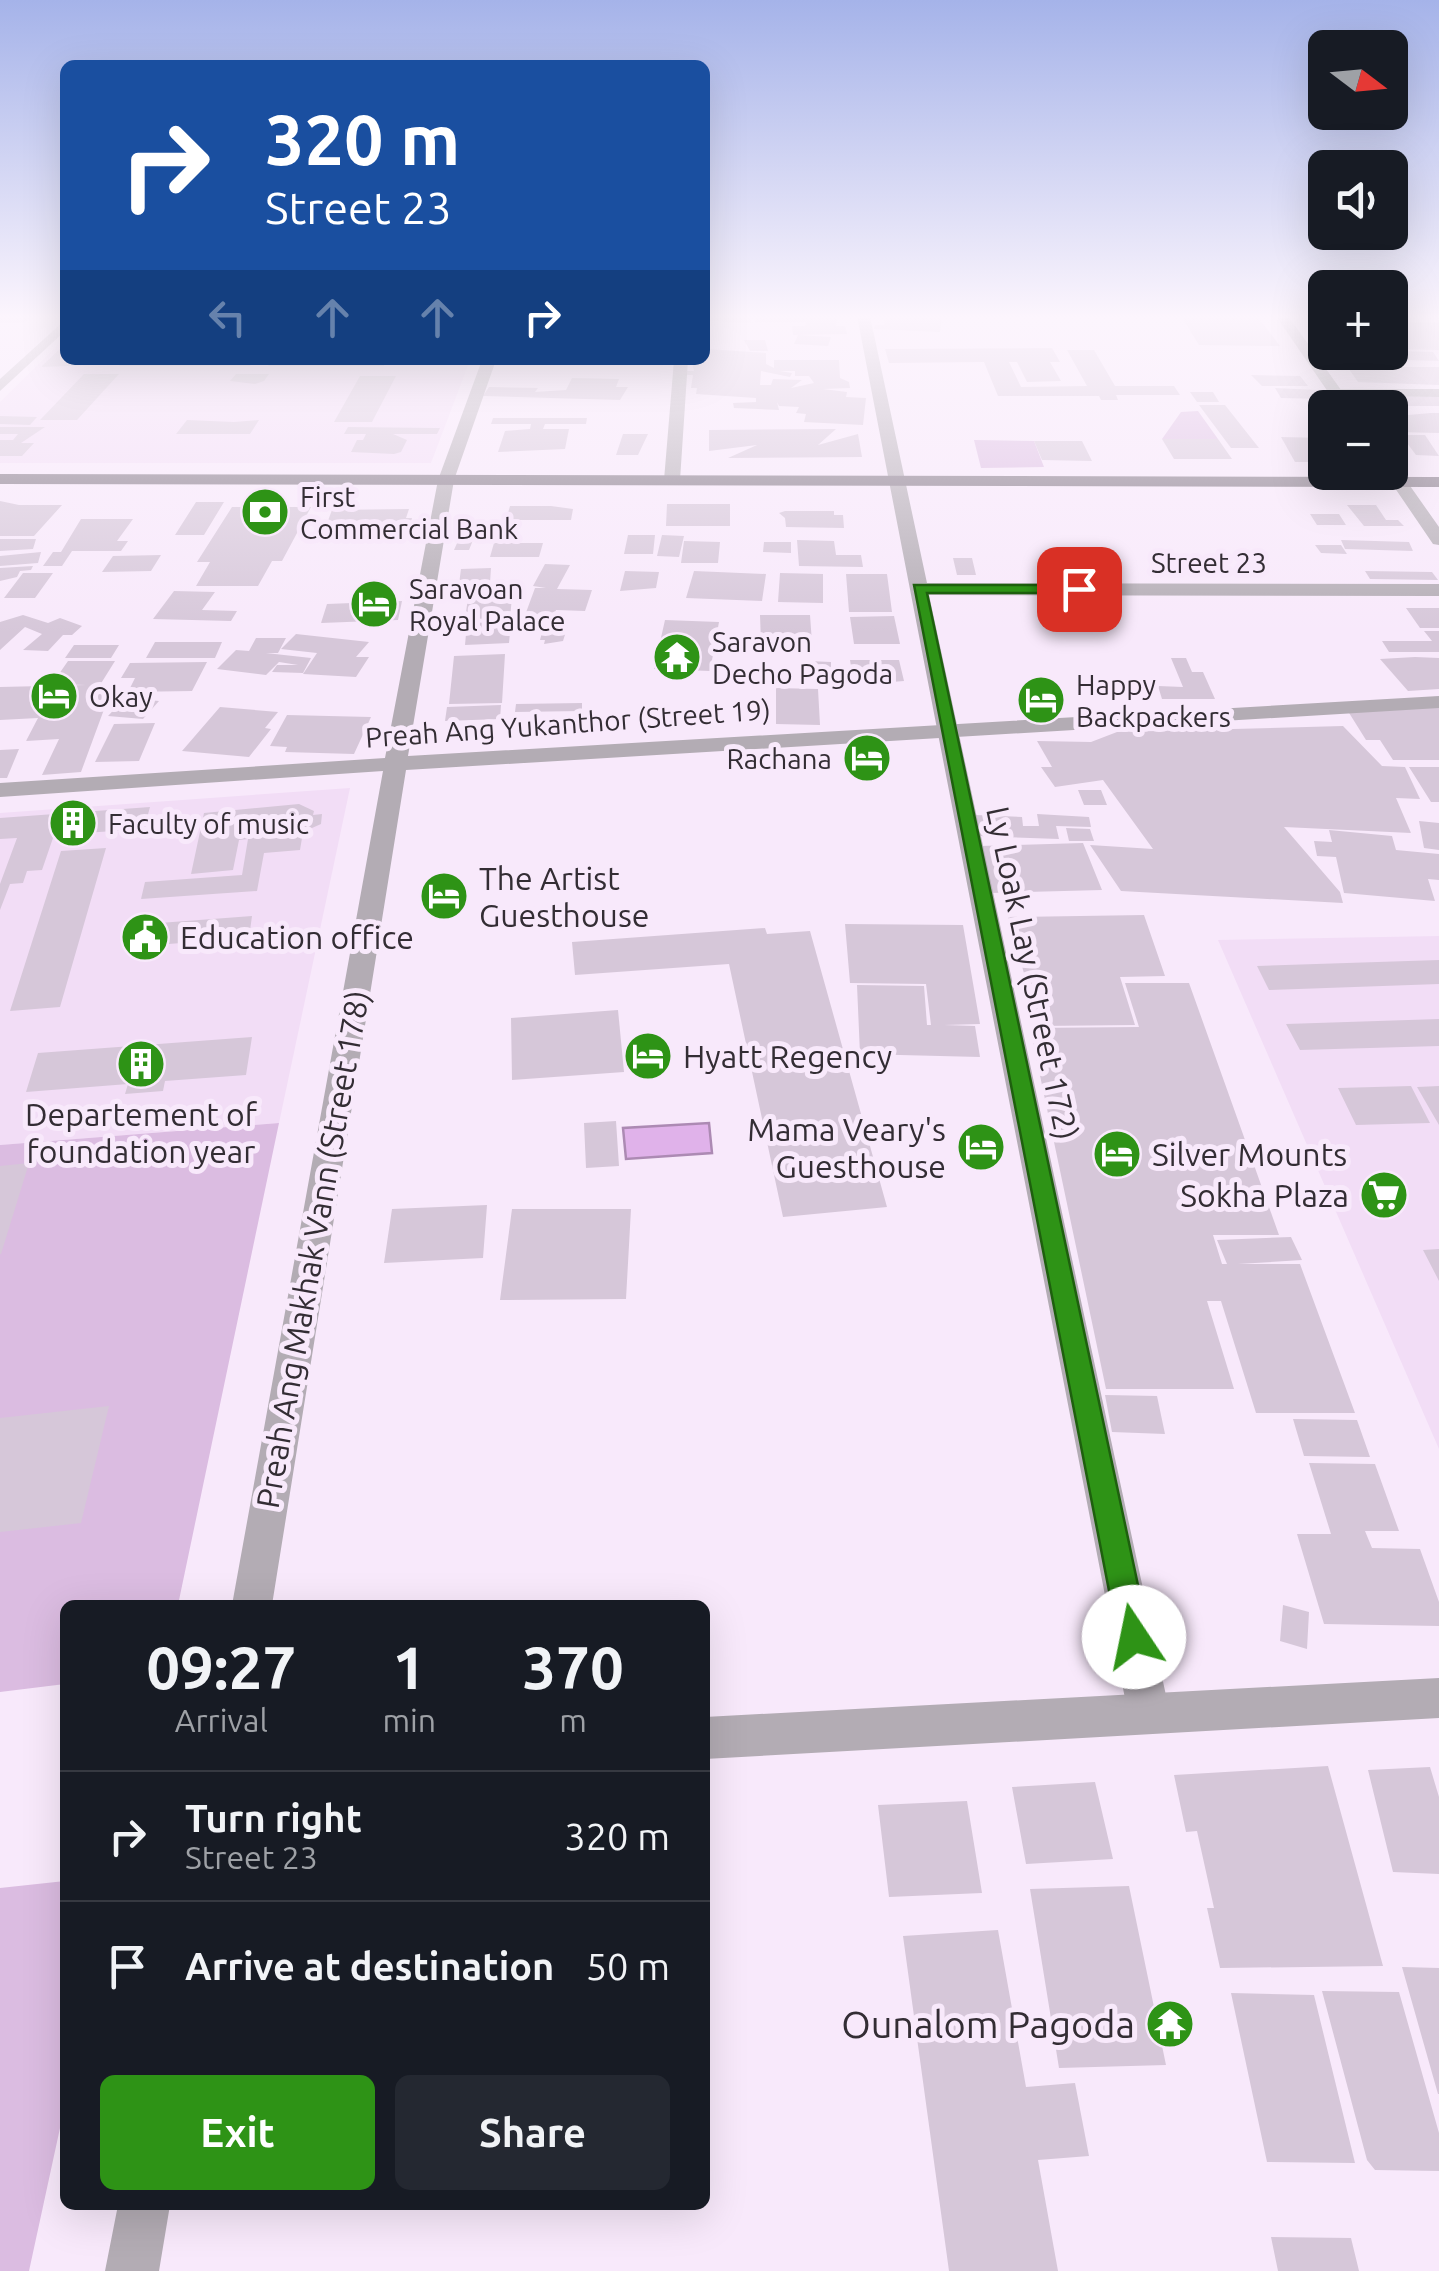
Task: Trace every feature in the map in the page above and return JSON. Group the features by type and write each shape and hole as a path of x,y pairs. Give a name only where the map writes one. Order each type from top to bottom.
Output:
{"main road":[{"path":"0,479 897,481 1308,477"},
{"path":"1408,478 1439,482"}],"street":[{"name":"Preah Ang Makhak Vann (Street 178)","path":"253,1600 331,1126 446,480 467,422"},
{"path":"672,480 676,422"},
{"name":"Ly Loak Lay (Street 172)","path":"885,422 1149,1714"},
{"path":"1404,490 1439,540"},
{"name":"Street 23","path":"919,588 1439,590"},
{"name":"Preah Ang Yukanthor (Street 19)","path":"0,790 1439,702"},
{"path":"710,1738 1439,1698"},
{"path":"132,2271 143,2210"}],"shaded area":[{"path":"0,422 447,422 431,463 0,463"},
{"path":"1174,422 1206,422 1218,439 1162,439"},
{"path":"974,440 1034,441 1044,467 981,468"},
{"path":"350,788 279,1123 0,1145 0,813"},
{"name":"Sokha Plaza","path":"1439,936 1439,1449 1218,940"},
{"path":"279,1123 179,1600 60,1600 60,1685 0,1692 0,1145"},
{"path":"709,1123 712,1153 626,1159 623,1128"},
{"path":"60,1882 60,2128 29,2271 0,2271 0,1888"}],"building":[{"path":"0,422 33,422 30,425"},
{"path":"185,422 258,422 250,434 176,434"},
{"path":"586,422 545,424 543,429 569,429 565,449 498,452 505,431 530,429 531,424 491,424"},
{"path":"804,422 863,422 863,425"},
{"path":"1212,422 1238,422 1259,448 1231,448"},
{"path":"1408,422 1439,422 1439,433 1408,432"},
{"path":"0,427 45,427 21,443 34,443 22,456 0,456 0,440 13,440 18,434 0,434"},
{"path":"348,427 440,428 437,434 393,434 407,440 401,452 394,454 351,452 357,440 363,440 366,434 344,434"},
{"path":"836,429 818,445 858,434 862,457 728,458 757,445 709,451 709,430"},
{"path":"623,434 648,434 638,455 616,455"},
{"path":"1408,435 1425,435 1439,456 1416,455 1408,444"},
{"path":"1281,437 1308,438 1308,462 1295,462"},
{"path":"1162,439 1218,439 1232,459 1174,459"},
{"path":"1034,441 1082,441 1092,461 1042,460"},
{"path":"0,501 62,505 34,536 0,536"},
{"path":"196,502 224,502 204,535 175,535"},
{"path":"667,504 730,504 730,526 666,526"},
{"path":"1347,505 1376,505 1386,520 1398,520 1404,526 1364,526"},
{"path":"510,506 573,509 571,520 506,520"},
{"path":"232,507 311,507 282,561 272,561 258,586 196,586 210,562 197,562"},
{"path":"409,509 406,518 412,518 408,533 323,534 332,510"},
{"path":"834,511 834,515 843,515 844,528 786,527 785,518 779,513"},
{"path":"1310,514 1339,514 1346,525 1317,525"},
{"path":"81,519 133,519 117,541 128,541 121,551 72,551 62,566 43,566 53,552 61,552"},
{"path":"465,525 509,530 507,536 475,535 469,550 454,550"},
{"path":"628,535 655,535 653,554 624,554"},
{"path":"662,535 684,536 679,557 657,556"},
{"path":"0,539 36,539 33,549 0,551"},
{"path":"797,540 834,541 836,555 861,555 863,567 799,566"},
{"path":"1341,540 1409,542 1413,551 1345,549"},
{"path":"684,541 720,542 718,563 681,563"},
{"path":"764,542 791,542 791,553 763,552"},
{"path":"494,543 543,543 539,557 490,557"},
{"path":"1315,545 1341,545 1347,554 1321,553"},
{"path":"41,552 38,563 0,566 0,556"},
{"path":"161,555 151,571 102,572 113,556"},
{"path":"953,558 972,558 976,575 957,575"},
{"path":"545,564 570,565 557,589 592,590 585,611 556,610 553,619 524,618 535,588 546,588 533,586"},
{"path":"33,566 31,570 20,571 17,577 0,581 0,568"},
{"path":"491,568 490,583 459,584 461,569"},
{"path":"625,571 659,572 656,588 620,591"},
{"path":"694,571 766,574 762,601 686,598"},
{"path":"1365,571 1432,572 1438,580 1370,579"},
{"path":"23,573 53,573 35,598 4,598"},
{"path":"780,573 823,574 823,603 778,602"},
{"path":"846,574 887,574 892,612 849,612"},
{"path":"483,585 482,598 512,597 510,618 465,619 468,598 457,599 459,586"},
{"path":"174,591 215,592 202,610 237,611 231,621 153,619"},
{"path":"402,601 398,620 321,623 327,604"},
{"path":"1406,608 1439,608 1439,628 1420,628"},
{"path":"23,615 48,623 60,618 82,626 72,635 63,635 48,651 23,650 42,634 25,627 0,650 0,622"},
{"path":"760,615 810,615 812,643 761,643"},
{"path":"894,616 900,644 854,644 850,617"},
{"path":"665,620 719,622 710,671 654,669"},
{"path":"511,622 509,643 465,645 467,623"},
{"path":"544,625 568,625 563,641 544,644 545,640 540,640"},
{"path":"1424,631 1439,631 1439,652 1389,652 1382,641 1432,641"},
{"path":"296,634 369,642 356,657 369,657 356,677 303,674 317,653 281,649"},
{"path":"256,638 286,638 278,653 266,653 311,658 303,673 272,672 277,665 298,665 279,662 266,675 217,669 236,650 249,651"},
{"path":"155,642 222,642 215,658 146,658"},
{"path":"74,645 119,645 111,658 65,658"},
{"path":"505,654 502,703 449,704 454,656"},
{"path":"1171,658 1186,658 1192,672 1203,672 1215,699 1162,699 1158,686 1183,687"},
{"path":"1439,658 1439,689 1408,691 1380,659"},
{"path":"850,660 899,660 904,681 854,685"},
{"path":"68,661 115,661 100,685 113,685 81,772 42,775 59,739 26,741 38,718 0,720 0,687 86,685 52,684"},
{"path":"808,661 831,662 831,674 807,673"},
{"path":"207,662 192,691 128,692 135,678 121,678 130,663"},
{"path":"776,688 818,689 820,725 776,724"},
{"path":"125,698 159,701 143,719 108,716"},
{"path":"582,703 582,711 515,712 516,704"},
{"path":"501,705 500,719 445,721 447,707"},
{"path":"220,707 278,712 265,728 271,729 249,757 182,751"},
{"path":"1346,708 1439,708 1439,760 1393,760 1380,740 1366,740"},
{"path":"287,715 371,717 354,754 285,752 287,747 270,746"},
{"path":"155,723 139,761 95,762 114,724"},
{"path":"1343,726 1382,766 1405,767 1420,799 1396,798 1411,833 1284,827 1340,892 1343,903 1121,891 1090,845 1153,849 1103,780 1055,787 1041,767 1052,767 1037,741 1091,742 1117,732"},
{"path":"19,749 7,778 0,778 0,750"},
{"path":"1409,767 1439,767 1439,802 1431,802"},
{"path":"1078,790 1101,790 1107,805 1084,805"},
{"path":"299,804 314,811 313,815 322,814 321,824 303,832 300,850 264,853 257,891 141,899 145,882 242,875 248,839 239,840 233,870 191,874 204,813"},
{"name":"Faculty of music","path":"150,807 144,829 54,835 42,870 27,871 23,883 10,884 0,910 0,884 17,838 0,839 0,818"},
{"path":"1037,814 1089,817 1091,827 1056,826 1059,839 978,836 975,815 1022,817 1023,826 1039,826"},
{"path":"1419,821 1439,823 1439,850 1424,848"},
{"path":"1066,828 1090,829 1094,841 1069,841"},
{"path":"1329,830 1392,836 1396,850 1439,854 1439,880 1428,879 1435,901 1344,893 1336,857 1317,856 1314,841 1332,842"},
{"path":"1083,843 1102,890 991,893 979,846"},
{"path":"106,848 60,1007 10,1011 61,851"},
{"path":"1144,915 1165,976 1120,977 1135,1025 1039,1026 1008,917"},
{"path":"252,916 249,938 128,947 133,925"},
{"path":"845,924 963,925 980,1024 944,1025 975,1026 980,1057 860,1054 857,985 924,986 927,1025 931,1025 926,984 850,983"},
{"path":"765,928 767,934 810,931 887,1207 783,1217 729,964 575,975 572,942"},
{"path":"1439,960 1439,984 1269,990 1257,966"},
{"path":"1125,983 1189,983 1279,1235 1213,1235 1222,1264 1227,1264 1217,1240 1291,1237 1302,1260 1238,1264 1300,1264 1355,1413 1256,1413 1221,1301 1207,1301 1234,1389 1106,1389 1030,1028 1139,1027"},
{"path":"618,1010 624,1072 512,1080 511,1018"},
{"path":"1439,1019 1439,1046 1300,1050 1286,1024"},
{"name":"Departement of foundation year","path":"252,1037 246,1075 165,1081 163,1091 125,1094 128,1084 26,1092 38,1053"},
{"path":"1411,1086 1430,1123 1356,1125 1338,1088"},
{"path":"1439,1086 1439,1125 1417,1087"},
{"path":"616,1121 619,1166 586,1168 584,1123"},
{"path":"29,1163 1,1254 0,1254 0,1166"},
{"path":"487,1205 483,1258 384,1263 392,1209"},
{"path":"512,1209 631,1209 626,1299 500,1300"},
{"path":"1439,1249 1439,1281 1423,1250"},
{"path":"1105,1395 1157,1396 1165,1434 1112,1432"},
{"path":"109,1406 81,1523 0,1532 0,1418"},
{"path":"1293,1419 1357,1420 1370,1457 1304,1456"},
{"path":"1309,1463 1375,1464 1399,1531 1365,1531 1372,1548 1420,1549 1439,1602 1439,1626 1324,1624 1297,1534 1331,1534"},
{"path":"1283,1605 1309,1612 1307,1649 1280,1641"},
{"path":"1328,1766 1383,1966 1220,1968 1207,1908 1214,1908 1197,1831 1186,1832 1174,1775"},
{"path":"1430,1767 1439,1797 1439,1874 1393,1872 1368,1770"},
{"path":"1095,1782 1113,1859 1026,1864 1012,1787"},
{"path":"967,1801 982,1893 889,1897 878,1805"},
{"path":"1129,1886 1166,2065 1059,2068 1030,1889"},
{"path":"998,1930 1026,2087 1075,2083 1089,2156 1038,2160 1058,2271 949,2271 903,1936"},
{"path":"1402,1967 1439,1968 1439,2094 1438,2094"},
{"path":"1322,1991 1399,1992 1439,2133 1439,2171 1375,2170 1367,2160"},
{"path":"1231,1993 1314,1995 1355,2163 1267,2162"},
{"path":"1271,2237 1351,2238 1359,2271 1278,2271"}],"place":[{"name":"First Commercial Bank","path":"265,512"},
{"name":"Saravoan Royal Palace","path":"374,604"},
{"name":"Saravon Decho Pagoda","path":"677,657"},
{"name":"Okay","path":"54,696"},
{"name":"Happy Backpackers","path":"1041,700"},
{"name":"Rachana","path":"867,758"},
{"name":"Faculty of music","path":"73,823"},
{"name":"The Artist Guesthouse","path":"444,896"},
{"name":"Education office","path":"145,937"},
{"name":"Hyatt Regency","path":"648,1056"},
{"name":"Departement of foundation year","path":"141,1064"},
{"name":"Mama Veary's Guesthouse","path":"981,1147"},
{"name":"Silver Mounts","path":"1117,1154"},
{"name":"Sokha Plaza","path":"1384,1195"},
{"name":"Ounalom Pagoda","path":"1170,2024"}],"route":[{"path":"1079,589 919,588 1134,1637"}]}
